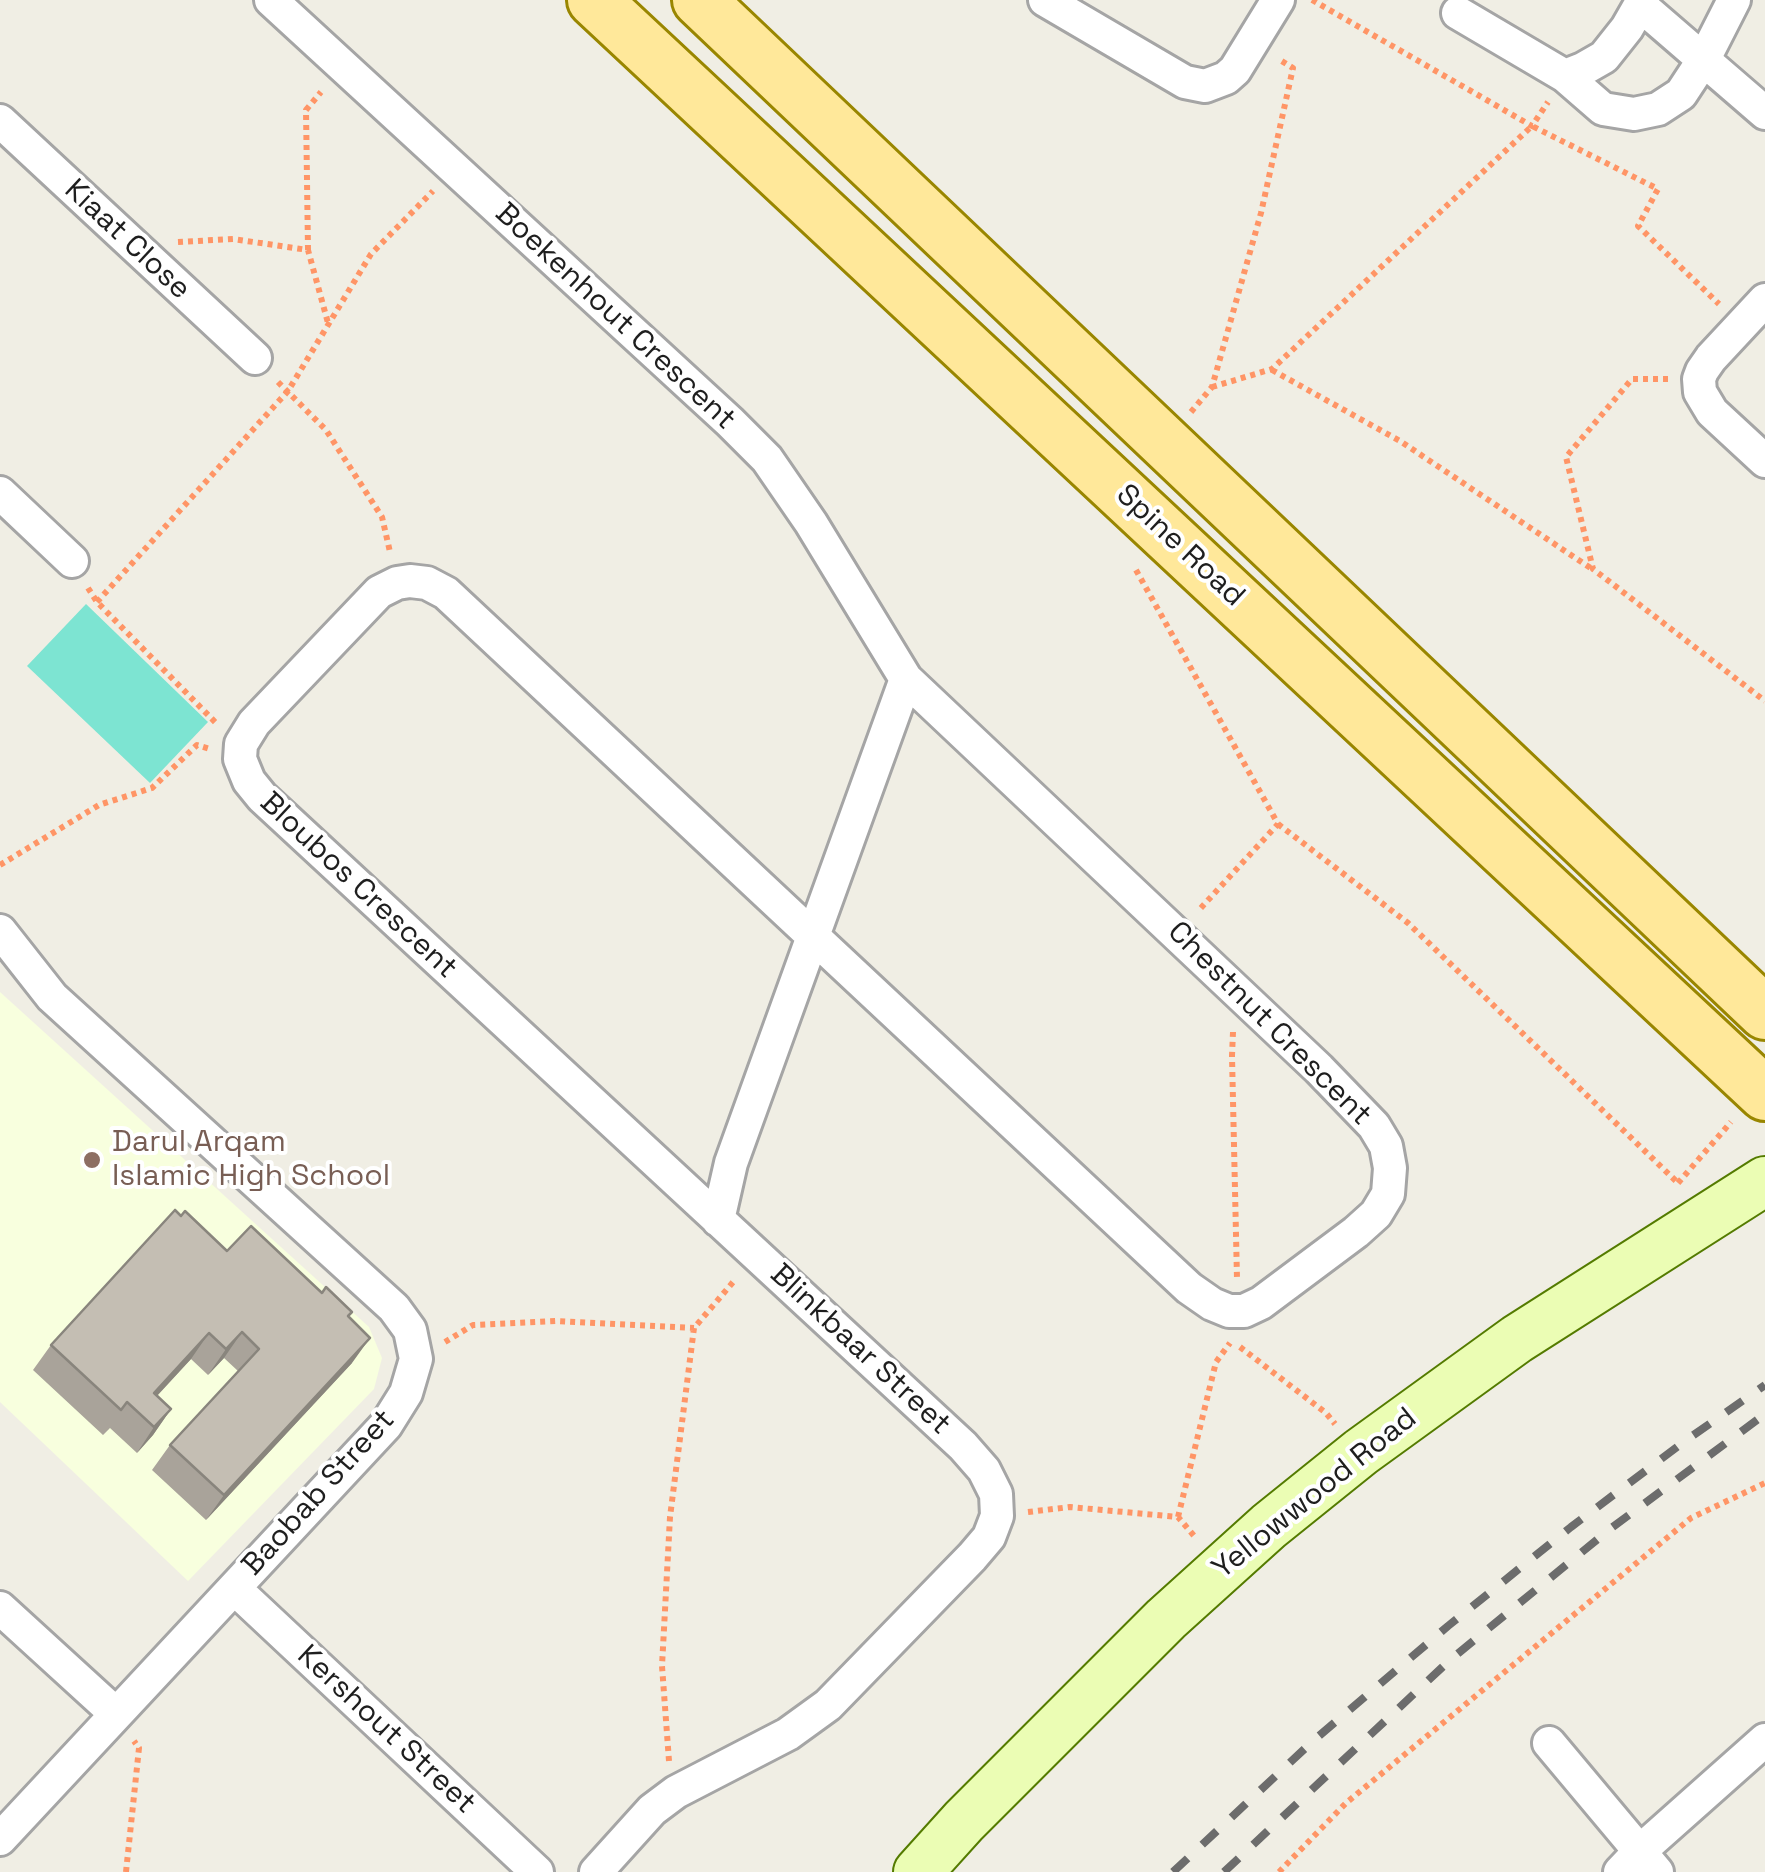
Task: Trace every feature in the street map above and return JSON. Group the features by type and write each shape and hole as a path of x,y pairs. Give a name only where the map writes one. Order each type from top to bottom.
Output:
{"main road":[{"name":"Spine Road","path":"594,0 1752,1104"},
{"path":"699,0 1765,1013"}],"street":[{"name":"Boekenhout Crescent","path":"271,0 767,459 811,523 906,679"},
{"path":"1045,0 1194,85 1205,86 1235,70 1278,0"},
{"path":"1458,13 1565,76 1603,109 1634,114 1658,109 1681,94 1734,0"},
{"path":"1565,76 1604,57 1641,2 1765,113"},
{"name":"Kiaat Close","path":"0,122 255,358"},
{"path":"1765,300 1712,358 1699,380 1700,392 1712,412 1765,461"},
{"path":"0,493 72,561"},
{"path":"240,759 242,744 254,724 379,592 398,582 427,583 446,593 814,936"},
{"path":"718,1220 732,1162 906,679"},
{"name":"Chestnut Crescent","path":"814,936 1190,1288 1212,1304 1229,1311 1244,1311 1262,1303 1376,1214 1388,1194 1390,1168 1386,1146 1374,1126 1178,934 906,679"},
{"name":"Bloubos Crescent","path":"240,759 248,781 262,798 718,1220"},
{"path":"0,931 52,997 394,1308 410,1330 416,1358"},
{"name":"Yellowwood Road","path":"918,1872 1166,1618 1360,1452 1517,1339 1765,1182"},
{"name":"Blinkbaar Street","path":"718,1220 964,1446 992,1482 997,1516"},
{"name":"Baobab Street","path":"0,1839 386,1425 406,1393 416,1358"},
{"path":"596,1872 652,1810 676,1792 788,1734 828,1705 972,1558 990,1537 997,1516"},
{"name":"Kershout Street","path":"234,1588 538,1872"},
{"path":"0,1608 116,1714"},
{"path":"1549,1743 1639,1865 1765,1740"}],"path":[{"path":"1312,0 1532,126 1658,189 1638,226 1741,325"},
{"path":"1181,424 1212,387 1261,213 1293,68 1252,42"},
{"path":"328,325 308,250 306,110 343,67"},
{"path":"1212,387 1272,370 1532,126 1565,76"},
{"path":"132,244 233,239 308,250"},
{"path":"255,358 326,430 382,517 398,582"},
{"path":"1272,370 1400,440 1594,569 1765,702"},
{"path":"1594,569 1566,458 1632,379 1699,380"},
{"path":"1133,564 1278,824 1408,922 1677,1182"},
{"path":"0,864 99,805 152,788 217,722 97,602"},
{"path":"196,745 240,759"},
{"path":"1178,934 1278,824"},
{"path":"1232,1056 1237,1280"},
{"path":"1692,1166 1752,1104"},
{"path":"676,1792 666,1750 662,1666 670,1517 694,1328 756,1255"},
{"path":"416,1358 473,1326 557,1321 694,1328"},
{"path":"1178,1517 1216,1362 1232,1340 1326,1413 1338,1427"},
{"path":"1280,1872 1346,1803 1691,1518 1765,1483"},
{"path":"997,1516 1070,1507 1178,1517 1198,1540"},
{"path":"116,1714 139,1748 126,1872"}],"shaded area":[{"path":"86,604 208,722 150,783 27,666"},
{"name":"Darul Arqam Islamic High School","path":"0,992 369,1327 382,1358 374,1389 188,1581 0,1402"}],"building":[{"path":"175,1210 181,1216 185,1211 227,1251 251,1226 322,1293 326,1287 352,1312 348,1316 370,1338 224,1495 170,1445 259,1349 242,1332 226,1349 209,1333 154,1393 171,1409 154,1427 127,1402 121,1410 51,1345"}],"railway":[{"path":"1173,1872 1313,1741 1448,1626 1571,1527 1765,1385"},
{"path":"1224,1872 1450,1660 1610,1529 1765,1414"}],"place":[{"name":"Darul Arqam Islamic High School","path":"92,1160"}]}
